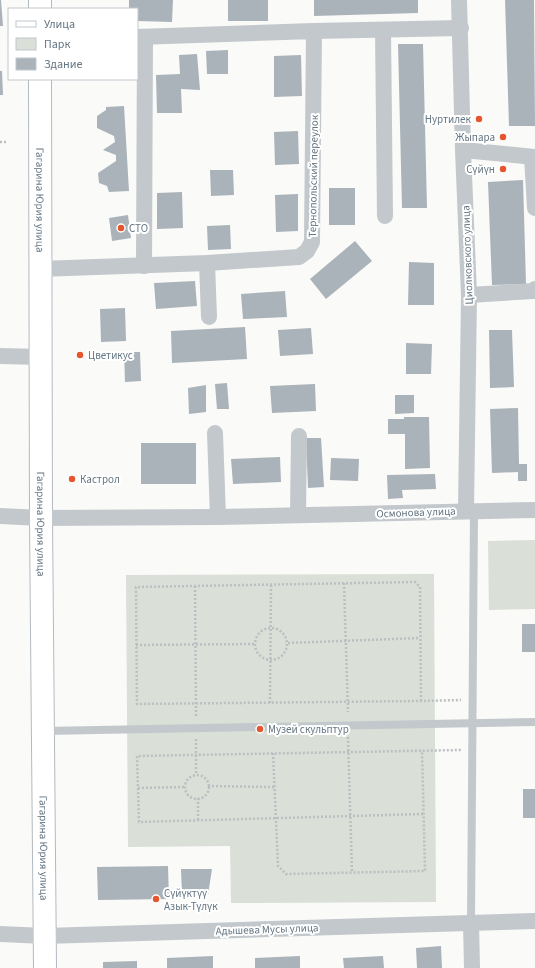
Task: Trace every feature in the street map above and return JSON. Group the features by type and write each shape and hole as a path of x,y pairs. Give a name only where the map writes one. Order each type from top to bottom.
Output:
{"main road":[{"name":"Гагарина Юрия улица","path":"40,80 41,518 45,968"}],"street":[{"name":"Циолковского улица","path":"460,0 463,150 469,295 470,511"},
{"path":"144,266 141,37 460,28"},
{"path":"383,30 385,216"},
{"name":"Тернопольский переулок","path":"40,269 144,266 299,257 307,251 312,242 314,32"},
{"path":"463,150 533,157 535,208"},
{"path":"207,263 209,317"},
{"path":"469,295 533,291 535,288"},
{"path":"0,356 41,357"},
{"path":"215,433 218,517"},
{"path":"298,516 299,436"},
{"name":"Осмонова улица","path":"0,516 41,518 218,517 535,510"},
{"name":"Адышева Мусы улица","path":"0,934 45,936 535,921"},
{"path":"471,923 472,968"}],"lane":[{"path":"470,511 472,700 471,923"},
{"path":"43,731 535,722"}],"path":[{"path":"0,142 6,142"},
{"path":"421,701 420,587 414,582 136,587 137,704 196,704 421,701 472,700"},
{"path":"270,703 271,585"},
{"path":"195,586 196,775"},
{"path":"270,627 279,629 285,635 288,643 283,655 278,659 270,660 263,658 257,652 254,644 256,636 262,629 270,627"},
{"path":"288,643 420,638"},
{"path":"136,645 254,644"},
{"path":"423,814 139,822 137,756 472,749"},
{"path":"273,753 278,866 286,874 425,872 422,750"},
{"path":"196,775 202,776 207,780 208,786 207,792 198,798 192,797 187,793 185,787 186,781 190,777 196,775"},
{"path":"208,786 274,787"},
{"path":"138,788 185,787"},
{"path":"198,798 198,820"}],"green space":[{"path":"535,540 535,609 489,610 488,541"},
{"path":"434,574 436,902 231,903 230,846 128,847 126,575"}],"building":[{"path":"1,0 3,26 0,26"},
{"path":"129,0 173,0 172,22 138,21 138,8 129,8"},
{"path":"228,0 268,0 268,21 228,21"},
{"path":"314,0 418,0 418,13 314,16"},
{"path":"505,0 534,0 535,126 509,126"},
{"path":"398,44 423,44 427,208 402,208"},
{"path":"228,50 228,74 207,74 206,51"},
{"path":"197,54 200,90 181,89 182,113 157,113 156,75 180,74 179,55"},
{"path":"301,55 302,96 274,97 274,56"},
{"path":"0,71 2,71 3,95 0,95"},
{"path":"124,106 129,191 109,192 107,186 99,183 98,173 116,161 116,155 103,150 115,142 114,136 97,128 97,116 106,110 106,107"},
{"path":"298,131 299,164 275,165 274,132"},
{"path":"210,170 233,170 234,195 211,196"},
{"path":"523,180 526,284 492,285 488,182"},
{"path":"329,188 355,188 355,225 329,225"},
{"path":"182,192 183,228 157,229 157,193"},
{"path":"298,194 298,231 276,232 275,195"},
{"path":"128,215 131,238 112,241 109,218"},
{"path":"230,225 231,249 208,250 207,226"},
{"path":"355,241 372,261 326,299 310,279"},
{"path":"409,262 434,263 434,305 408,305"},
{"path":"195,281 197,306 156,309 154,283"},
{"path":"285,291 287,317 243,319 241,294"},
{"path":"125,308 126,341 101,342 100,309"},
{"path":"245,327 247,359 172,363 171,331"},
{"path":"311,328 313,354 280,356 278,330"},
{"path":"489,330 512,330 514,387 490,388"},
{"path":"406,343 432,344 431,374 406,374"},
{"path":"124,352 140,352 141,381 125,382"},
{"path":"227,383 229,409 217,409 215,384"},
{"path":"315,384 316,411 272,413 270,386"},
{"path":"206,385 206,412 189,414 188,388"},
{"path":"395,395 414,395 414,413 395,414"},
{"path":"518,408 519,464 527,464 527,481 518,481 518,472 492,473 490,409"},
{"path":"404,417 429,417 430,468 405,469 405,434 388,434 388,419 404,419"},
{"path":"306,438 321,438 324,487 308,488"},
{"path":"141,443 196,443 196,484 141,484"},
{"path":"280,457 281,482 233,484 231,459"},
{"path":"331,458 359,459 358,481 330,480"},
{"path":"435,474 436,489 402,490 403,498 388,499 387,475"},
{"path":"522,624 535,624 535,652 522,652"},
{"path":"523,789 535,789 535,818 523,818"},
{"path":"168,866 169,899 98,900 97,867"},
{"path":"181,869 212,869 208,895 182,895"},
{"path":"441,946 442,968 417,968 416,948"},
{"path":"213,956 213,968 167,968 167,958"},
{"path":"300,956 300,968 255,968 255,958"},
{"path":"383,956 384,968 344,968 343,958"},
{"path":"137,961 137,968 103,968 103,962"}],"place":[{"name":"Нуртилек","path":"479,119"},
{"name":"Жыпара","path":"503,137"},
{"name":"Сүйүн","path":"503,169"},
{"name":"СТО","path":"121,228"},
{"name":"Цветикус","path":"80,355"},
{"name":"Кастрол","path":"72,479"},
{"name":"Музей скульптур","path":"260,729"},
{"name":"Сүйүктүү Азык-Түлүк","path":"156,899"}]}
